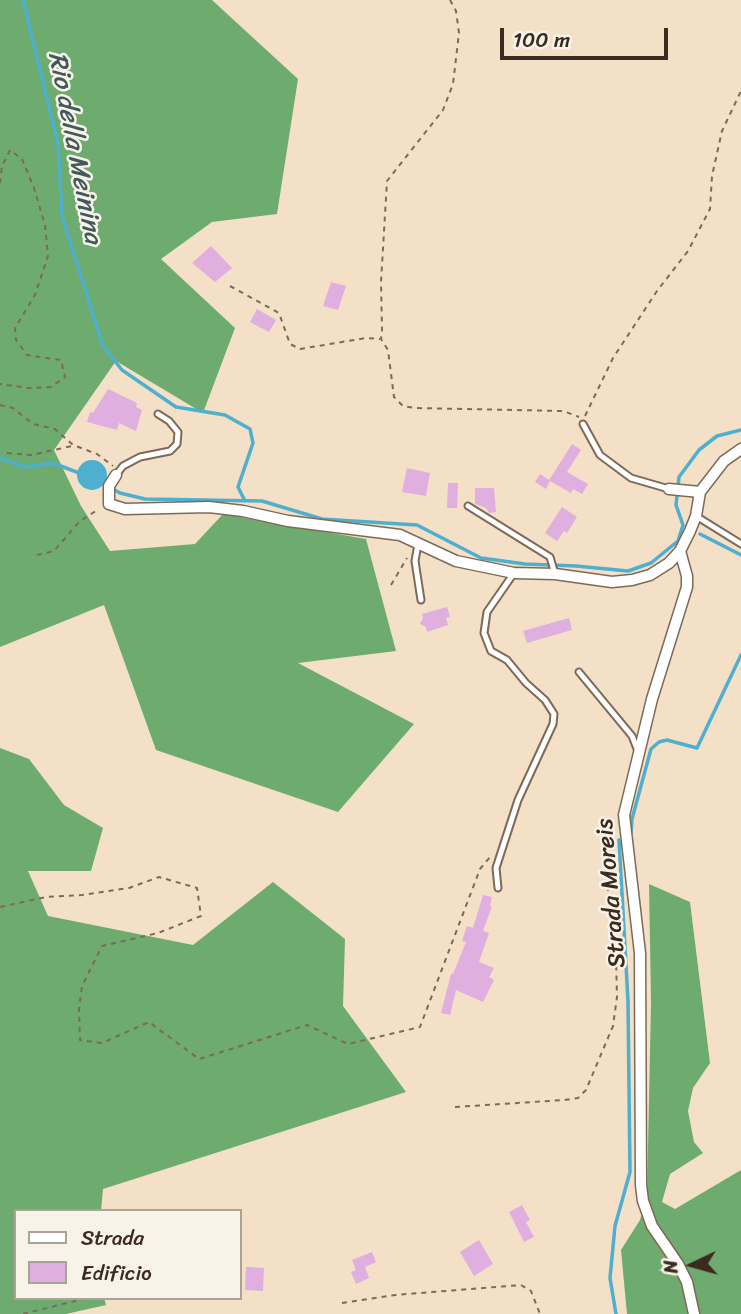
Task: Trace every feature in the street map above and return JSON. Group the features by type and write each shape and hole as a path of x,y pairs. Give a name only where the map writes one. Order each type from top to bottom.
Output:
{"street":[{"path":"116,475 108,486 109,504 125,509 209,508 243,511 288,521 400,535 456,561 514,573 555,571 612,582 632,580 669,563 680,551 696,516 700,492 724,461 741,449"},
{"path":"669,489 700,492"},
{"name":"Strada Moreis","path":"680,551 687,587 652,699 625,807 625,829 640,953 639,1116 643,1201 652,1226 687,1282 694,1314"}],"lane":[{"path":"116,475 123,466 140,457 170,451 177,444 178,432 169,421 158,414"},
{"path":"583,424 600,455 631,478 669,489"},
{"path":"468,506 553,560 555,571"},
{"path":"696,516 741,544"},
{"path":"418,543 415,561 421,600"},
{"path":"498,888 496,868 518,800 553,724 554,714 545,700 507,660 491,651 484,633 488,612 514,573"},
{"path":"579,672 632,736 638,755"}],"path":[{"path":"450,0 456,11 459,33 453,84 443,110 387,181 381,282 381,339 388,349 394,397 403,406 415,408 563,411 578,416 583,424"},
{"path":"583,424 586,411 613,358 657,291 688,251 710,209 712,176 722,131 741,91"},
{"path":"0,183 2,166 10,150 22,159 45,225 48,256 34,295 15,328 16,340 27,355 61,360 65,377 51,387 29,388 0,384"},
{"path":"230,286 278,313 290,344 300,349 366,338 381,339"},
{"path":"0,405 13,408 33,424 55,429 74,445 112,463 116,475"},
{"path":"7,453 31,455 74,445"},
{"path":"37,555 54,551 80,521 109,504"},
{"path":"391,585 400,566 418,543"},
{"path":"455,1107 564,1100 578,1098 586,1090 613,1026 617,997 616,958 605,864 610,843 625,829"},
{"path":"0,907 46,897 129,888 159,877 197,888 201,916 158,933 102,946 82,986 79,1009 80,1040 102,1043 149,1022 199,1059 307,1025 348,1044 420,1027 480,869 505,841"},
{"path":"342,1303 395,1295 521,1285 531,1291 540,1314"},
{"path":"23,1314 79,1300"}],"green space":[{"path":"0,0 212,0 298,79 277,214 212,222 161,259 235,328 203,413 116,361 54,450 81,506 110,551 195,544 223,514 366,539 396,651 298,663 414,724 338,812 156,750 104,605 0,647"},
{"path":"0,748 29,759 64,805 103,828 91,871 28,871 48,916 193,945 273,882 345,939 343,1006 406,1092 103,1189 101,1209 14,1209 14,1300 105,1300 106,1305 66,1314 0,1314"},
{"path":"649,884 690,902 710,1063 693,1088 688,1111 694,1142 703,1153 670,1174 662,1202 675,1209 741,1170 741,1314 627,1314 621,1250 640,1220 647,1195 651,1003"}],"water":[{"path":"92,460 103,464 107,475 103,486 92,490 81,486 77,475 81,464"}],"building":[{"path":"211,246 232,268 215,282 192,263"},
{"path":"331,282 346,286 338,310 323,306"},
{"path":"257,309 276,320 269,332 250,322"},
{"path":"108,389 137,403 136,407 142,410 136,431 119,423 117,430 87,422 90,412 93,413"},
{"path":"572,444 581,450 567,472 588,484 582,494 573,489 571,493 550,481 546,489 535,482 540,474 549,480"},
{"path":"407,468 430,473 426,496 402,492"},
{"path":"448,483 458,483 457,508 447,508"},
{"path":"475,488 494,488 496,512 489,513 486,508 475,504"},
{"path":"562,507 577,517 567,533 564,531 557,541 545,533"},
{"path":"447,607 450,617 446,618 448,625 427,632 426,627 420,624 422,614"},
{"path":"569,618 572,630 527,643 523,631"},
{"path":"483,895 492,897 492,906 483,931 489,933 479,962 494,968 489,977 494,980 483,1002 456,990 450,1015 441,1013 451,974 466,942 462,941 467,926 473,928"},
{"path":"522,1205 530,1220 526,1222 534,1237 524,1242 509,1212"},
{"path":"479,1240 493,1264 474,1276 460,1252"},
{"path":"372,1252 376,1262 365,1267 369,1278 356,1284 351,1272 356,1270 352,1260"},
{"path":"246,1267 264,1268 263,1291 245,1290"}],"waterway":[{"name":"Rio della Meinina","path":"23,0 58,144 62,216 103,346 122,370 176,407 225,415 250,429 253,443 238,487 245,501"},
{"path":"111,488 145,499 262,501 322,519 417,525 481,558 525,564 628,571 651,563 678,541 683,525 676,505 679,477 699,450 717,436 741,430"},
{"path":"0,458 25,467 53,463 79,473"},
{"path":"700,534 741,555"},
{"path":"631,833 632,819 651,749 659,742 667,740 697,748 741,655"},
{"path":"616,1314 610,1278 615,1226 630,1172 628,1001 619,840"}]}
